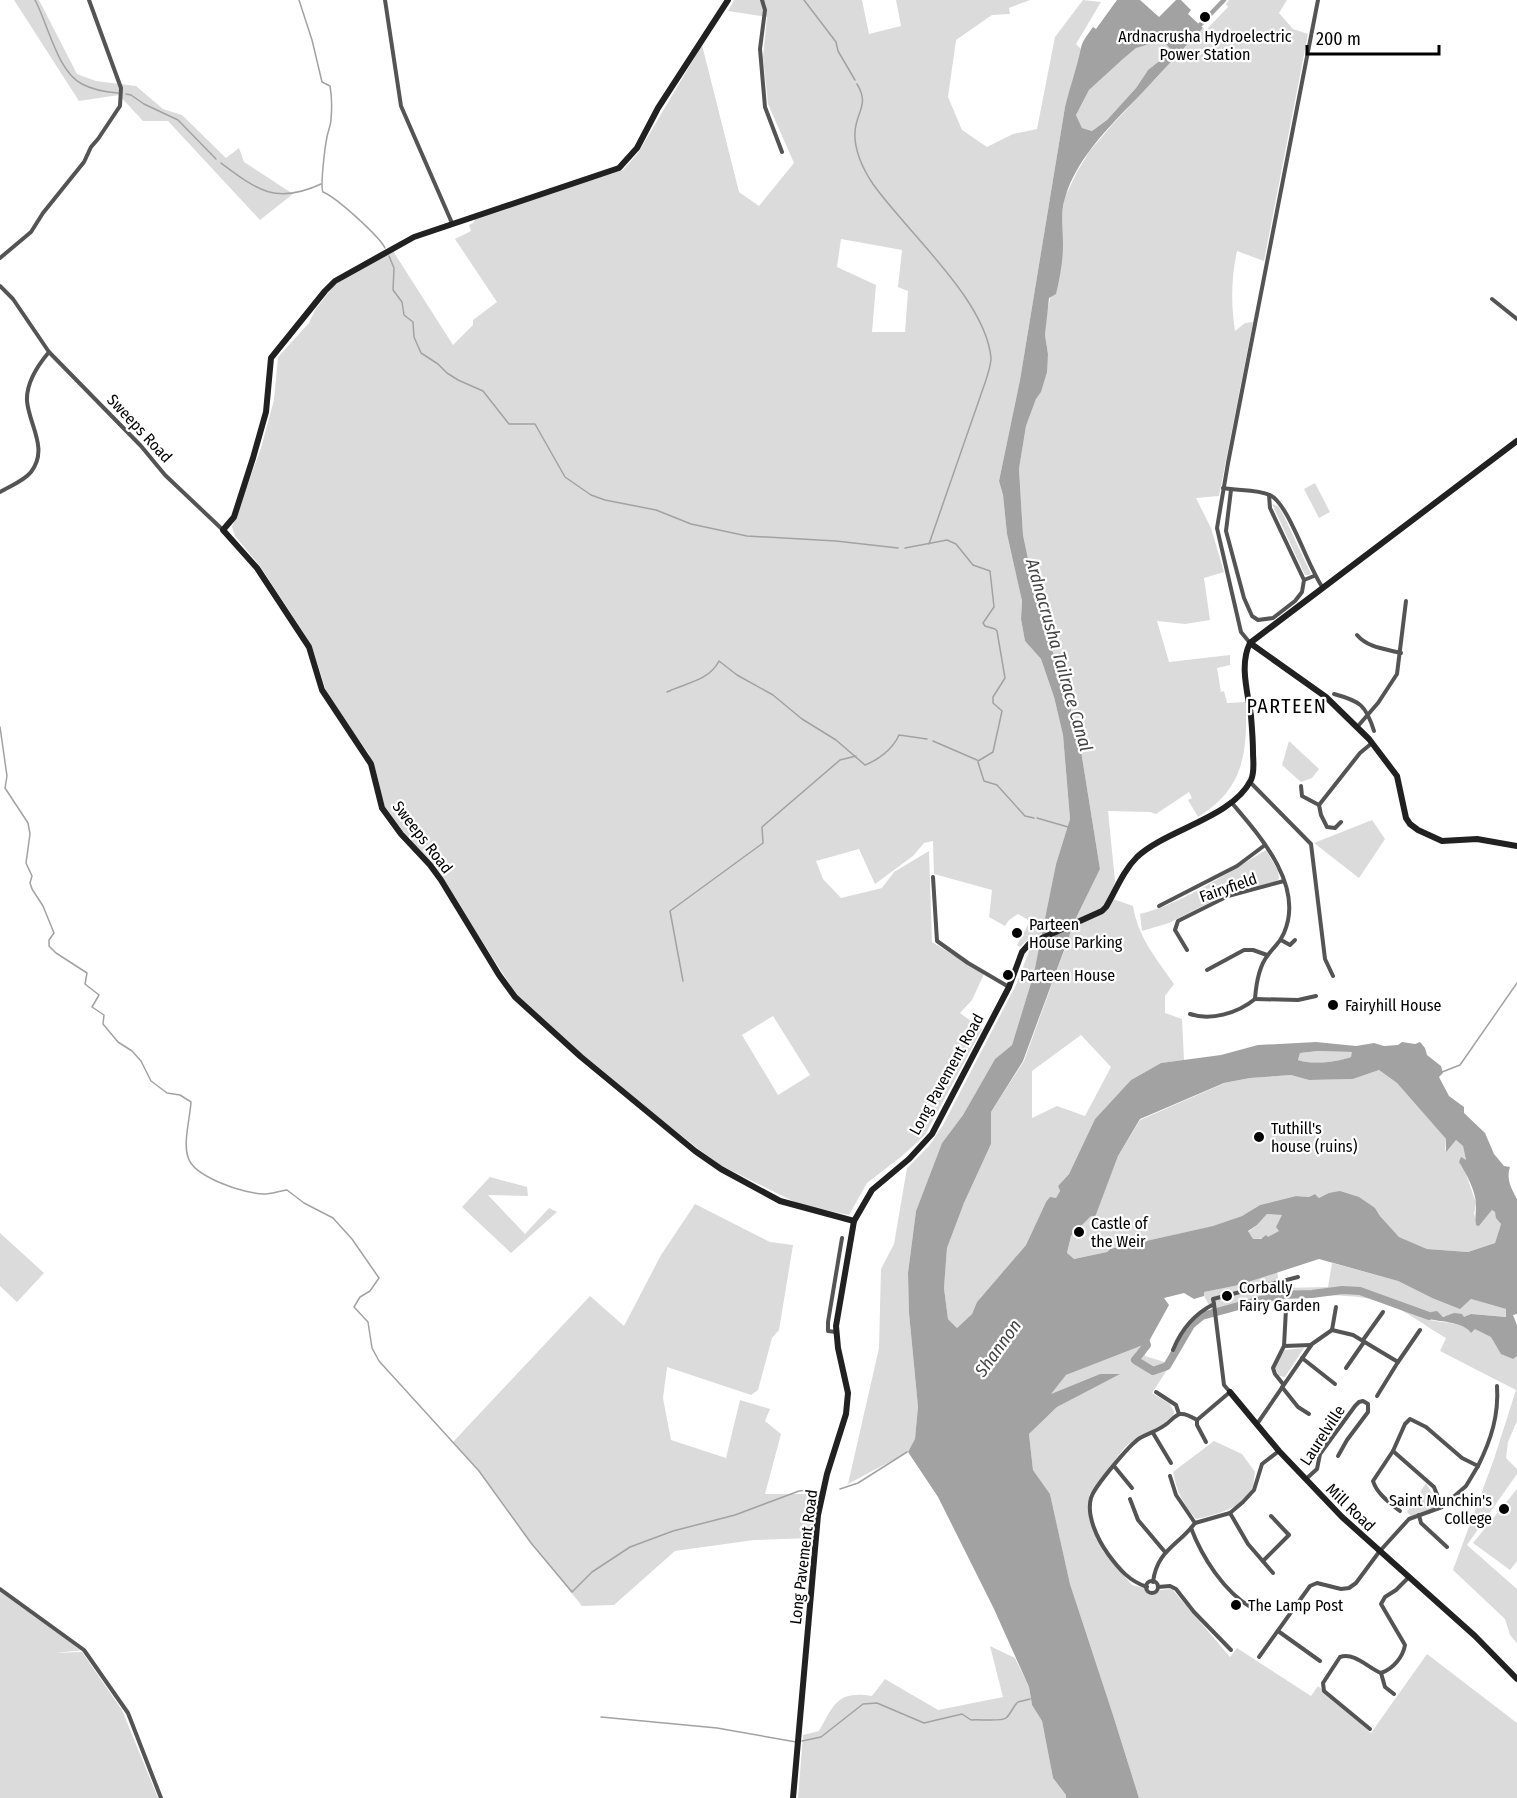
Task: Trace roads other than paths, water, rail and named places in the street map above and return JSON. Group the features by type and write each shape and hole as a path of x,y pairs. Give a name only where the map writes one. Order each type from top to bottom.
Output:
{"street":[{"path":"0,258 31,232 43,213 84,162 91,147 120,106 121,88 88,0"},
{"path":"386,0 401,106 452,223"},
{"path":"224,530 234,517 266,412 271,358 335,282 414,237 623,165 637,148 658,108 728,0"},
{"path":"762,0 765,9 760,49 765,107 782,152"},
{"path":"1318,0 1224,488 1217,528 1220,544 1241,632 1250,643 1326,697 1358,726 1397,776 1406,818 1410,824 1442,841 1477,839 1517,846"},
{"name":"Sweeps Road","path":"0,286 13,299 49,352 141,446 165,475 224,530 257,568 309,646 322,690 371,764 382,808 401,834 430,864 515,998 581,1057 695,1151 721,1169 780,1201 854,1221"},
{"path":"1492,299 1517,319"},
{"path":"0,492 32,472 39,455 36,429 27,401 32,377 49,352"},
{"path":"1333,976 1324,959 1311,844 1250,781 1253,768 1246,652 1250,643 1517,441"},
{"path":"1224,488 1269,494 1277,501 1285,511 1314,576 1324,588"},
{"path":"1231,490 1226,531 1244,598 1252,616 1258,620 1273,618 1295,601 1302,592 1304,580 1270,508 1269,494"},
{"path":"1304,580 1314,576"},
{"path":"1358,726 1397,674 1406,601"},
{"path":"1357,635 1362,641 1376,647 1401,653"},
{"path":"1334,694 1353,699 1369,713 1374,731"},
{"path":"1341,822 1335,828 1327,827 1319,805 1360,753 1372,743"},
{"name":"Long Pavement Road","path":"794,1798 818,1515 846,1414 848,1393 836,1332 838,1305 854,1221 872,1190 915,1153 932,1134 1009,987 1022,952 1029,944 1096,914 1106,907 1126,869 1138,856 1231,801 1250,781"},
{"path":"1301,786 1302,796 1319,805"},
{"name":"Fairyfield","path":"1231,801 1280,868 1288,901 1288,919 1281,940 1267,955 1258,978 1255,999"},
{"name":"Fairyfield","path":"1159,906 1237,866 1265,845"},
{"path":"933,878 937,941 968,963 1009,987"},
{"name":"Fairyfield","path":"1187,950 1175,930 1178,921 1228,896 1284,881"},
{"path":"1281,940 1290,945 1295,940"},
{"path":"1207,970 1244,950 1253,950 1267,955"},
{"path":"1190,1014 1200,1017 1223,1014 1245,1006 1255,999 1298,1000 1316,996"},
{"path":"836,1332 828,1331 828,1322 842,1238"},
{"path":"1197,1420 1230,1392 1224,1385 1213,1299 1298,1277"},
{"path":"1173,1350 1192,1320 1214,1304"},
{"path":"1257,1425 1312,1344 1332,1330 1336,1307"},
{"path":"1286,1309 1284,1346 1273,1368 1282,1386 1298,1407 1310,1414"},
{"path":"1346,1368 1383,1312"},
{"path":"1332,1330 1353,1335 1398,1362"},
{"path":"1377,1396 1420,1330"},
{"path":"1284,1346 1312,1344"},
{"path":"1302,1358 1335,1384"},
{"path":"1259,1657 1310,1586 1317,1583 1341,1589 1356,1583 1379,1552 1409,1519 1442,1507 1466,1486 1490,1441 1498,1405 1497,1386"},
{"path":"1156,1392 1176,1405 1179,1414"},
{"name":"Mill Road","path":"1230,1392 1305,1479 1379,1552 1475,1636 1517,1679"},
{"name":"Laurelville","path":"1305,1479 1317,1469 1320,1454 1355,1406 1363,1401 1368,1404 1368,1412 1338,1456"},
{"path":"1158,1587 1156,1592 1152,1593 1146,1587 1134,1582 1116,1565 1103,1546 1092,1519 1091,1496 1126,1449 1140,1437 1153,1433 1179,1414 1188,1415 1197,1420"},
{"path":"1400,1511 1385,1498 1373,1481 1393,1451 1405,1424 1410,1419 1426,1427 1462,1458 1478,1466"},
{"path":"1197,1420 1197,1425 1206,1442"},
{"path":"1153,1433 1171,1463"},
{"path":"1153,1582 1155,1570 1165,1552 1195,1523 1230,1513 1254,1490 1262,1464 1279,1451"},
{"path":"1393,1451 1434,1487 1442,1507"},
{"path":"1114,1466 1132,1488"},
{"path":"1170,1476 1176,1495 1195,1523"},
{"path":"1130,1499 1138,1520 1165,1552"},
{"path":"1230,1513 1248,1544 1273,1573"},
{"path":"1263,1560 1289,1535 1271,1515"},
{"path":"1419,1515 1421,1523 1447,1546"},
{"path":"1191,1528 1197,1544 1211,1566 1231,1591 1252,1608"},
{"path":"1381,1673 1391,1669 1405,1648 1404,1642 1382,1609 1382,1600 1408,1578"},
{"path":"1146,1587 1148,1583 1153,1582"},
{"path":"1153,1582 1158,1587 1170,1586 1176,1589 1194,1612 1231,1650"},
{"path":"0,1589 84,1650 128,1713 161,1798"},
{"path":"1278,1631 1320,1661"},
{"path":"1370,1728 1324,1691 1323,1683 1340,1657 1344,1655 1353,1657 1381,1673 1386,1687 1394,1694"}],"water":[{"name":"Shannon","path":"1117,0 1140,0 1159,17 1176,0 1181,0 1191,10 1188,14 1203,28 1098,140 1078,168 1063,204 1061,269 1056,294 1049,298 1045,335 1048,354 1047,372 1026,426 1019,469 1023,535 1037,602 1078,732 1100,869 1076,918 1023,1061 991,1112 991,1144 964,1203 947,1248 944,1288 948,1319 957,1328 972,1314 977,1302 1026,1245 1046,1202 1050,1197 1056,1198 1060,1191 1058,1186 1069,1174 1095,1119 1131,1080 1161,1063 1221,1055 1258,1045 1316,1042 1356,1046 1374,1043 1384,1046 1398,1045 1402,1042 1415,1044 1420,1042 1427,1055 1441,1066 1443,1073 1439,1077 1449,1096 1464,1107 1464,1113 1485,1133 1494,1154 1504,1166 1510,1167 1509,1179 1517,1199 1517,1314 1513,1315 1517,1325 1517,1356 1513,1359 1501,1354 1491,1337 1475,1329 1471,1333 1468,1329 1458,1325 1429,1319 1431,1312 1437,1311 1443,1317 1454,1313 1462,1314 1464,1317 1471,1314 1506,1317 1506,1309 1471,1299 1460,1309 1398,1281 1319,1259 1239,1285 1204,1292 1204,1296 1194,1299 1184,1293 1164,1298 1169,1305 1148,1343 1066,1375 1051,1394 1100,1374 1120,1374 1057,1407 1029,1434 1033,1470 1050,1494 1070,1584 1139,1798 1066,1798 1053,1778 1042,1721 1032,1705 1029,1687 994,1609 938,1497 908,1452 915,1439 918,1407 909,1313 908,1273 916,1211 942,1143 963,1115 995,1059 1012,1045 1034,973 1056,864 1070,819 1063,735 1054,697 1041,659 1025,641 1021,619 1022,601 1007,534 1003,495 999,481 1020,380 1065,107 1082,45 1093,27 1096,29","holes":["1157,42 1165,43 1172,51 1148,70 1136,88 1107,120 1092,131 1082,128 1076,115 1089,90 1136,48","1318,1051 1352,1052 1351,1057 1317,1063 1298,1060 1300,1053","1379,1070 1397,1083 1446,1139 1446,1152 1456,1140 1463,1146 1466,1160 1461,1157 1459,1162 1474,1194 1476,1225 1479,1226 1492,1210 1495,1212 1501,1224 1495,1243 1468,1252 1427,1249 1399,1237 1375,1208 1359,1197 1340,1191 1319,1198 1315,1194 1309,1197 1296,1196 1260,1205 1242,1216 1213,1226 1110,1249 1107,1252 1074,1259 1067,1253 1071,1236 1091,1216 1095,1217 1118,1156 1140,1119 1224,1083 1250,1078 1291,1075 1309,1080 1353,1079","1267,1214 1282,1215 1276,1227 1279,1231 1268,1237 1266,1235 1261,1239 1253,1239 1248,1231"]}],"waterway":[{"path":"35,0 54,46 73,78 91,88 118,93"},
{"path":"299,0 322,82 330,86 331,90 331,121 324,157 323,192 357,217 385,248"},
{"path":"804,0 836,42 838,51 855,80"},
{"path":"1200,25 1224,0"},
{"path":"857,84 861,91 862,103 855,139 863,166 887,203 960,290 986,336 991,358 986,380 929,544"},
{"path":"126,94 178,120 216,159"},
{"path":"221,163 245,181 268,192 291,193 321,184"},
{"path":"389,256 394,268 393,290 402,302 404,315 413,322 414,337 421,353 458,380 483,391 509,424 535,424 565,477 591,495 656,510 691,524 747,536 836,541 898,548"},
{"path":"905,548 947,540 956,544 973,565 990,571 994,607 983,623 997,631 1005,678 993,697 993,703 1002,711 993,752 978,761"},
{"path":"667,692 703,677 715,668 719,661 737,675 773,695 802,719 836,740 865,765 885,753 899,735 927,739"},
{"path":"0,727 7,776 5,788 28,823 30,834 26,863 32,876 30,883 32,889 43,906 54,933 49,940 49,946 87,973 85,984 99,995 92,1007 104,1015 103,1024 118,1042 132,1051 141,1061 151,1081 167,1093 180,1095 191,1102 186,1145 192,1164 209,1177 233,1188 264,1194 287,1190 304,1203 333,1218 352,1239 379,1278 370,1291 360,1297 354,1307 368,1322 372,1348 379,1361 479,1471 531,1543 572,1592 592,1572 630,1547 673,1531 735,1515 799,1491 810,1490"},
{"path":"933,741 977,760"},
{"path":"683,981 670,911 763,843 762,827 840,760 856,756"},
{"path":"978,762 984,781 997,785 1025,816 1034,818"},
{"path":"1037,818 1068,827"},
{"path":"1442,1072 1460,1065 1517,983"},
{"path":"1143,1335 1147,1345 1135,1360 1153,1371 1167,1366 1191,1325 1202,1316 1279,1295 1342,1290 1360,1291 1429,1316"},
{"path":"840,1489 858,1483 907,1452"},
{"path":"802,1741 821,1737 863,1704 877,1703 924,1723 962,1714 971,1720 1003,1719 1018,1702 1030,1699"},
{"path":"601,1717 717,1728 796,1742"}],"place":[{"name":"Ardnacrusha Hydroelectric Power Station","path":"1205,17"},
{"name":"Parteen House Parking","path":"1017,933"},
{"name":"Parteen House","path":"1008,975"},
{"name":"Fairyhill House","path":"1333,1005"},
{"name":"Tuthill's house (ruins)","path":"1259,1137"},
{"name":"Castle of the Weir","path":"1079,1232"},
{"name":"Corbally Fairy Garden","path":"1227,1296"},
{"name":"Saint Munchin's College","path":"1504,1509"},
{"name":"The Lamp Post","path":"1236,1605"}],"district":[{"name":"PARTEEN","path":"1287,706"}],"water label":[{"name":"Ardnacrusha Tailrace Canal","path":"1059,655"}]}
